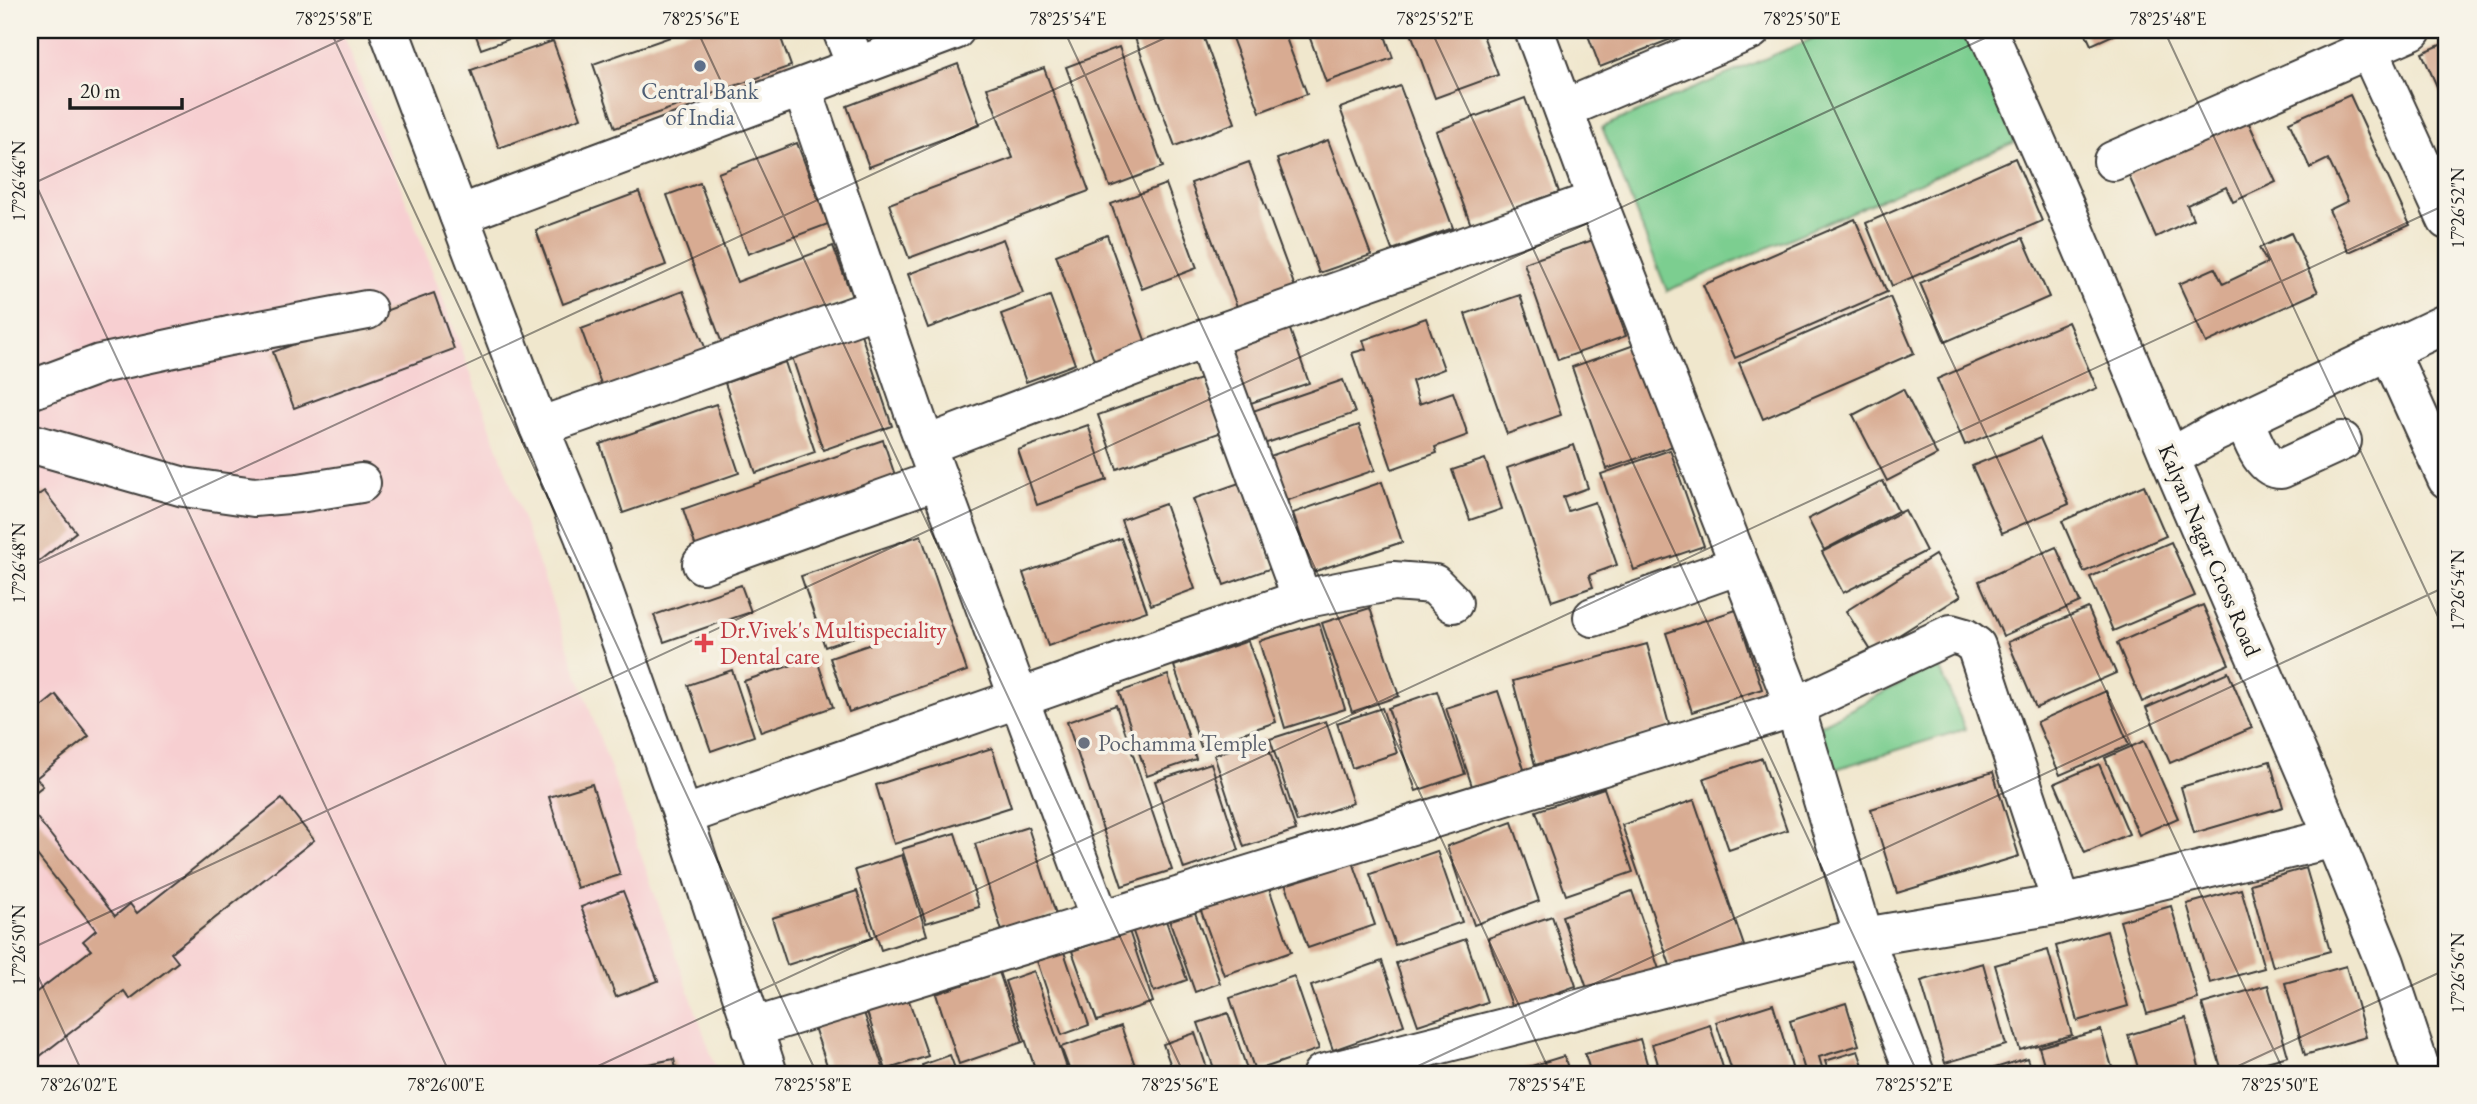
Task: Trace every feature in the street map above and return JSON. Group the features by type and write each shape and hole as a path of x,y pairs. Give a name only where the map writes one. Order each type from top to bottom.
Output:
{"street":[{"path":"389,30 539,427 584,536 683,816 768,1074"},
{"path":"842,30 856,65"},
{"path":"459,215 955,30"},
{"path":"1534,30 1597,200 1795,707 1864,937 1915,1074"},
{"path":"1564,109 1751,30"},
{"name":"Kalyan Nagar Cross Road","path":"1987,30 2060,195 2385,963 2410,1072"},
{"path":"2113,161 2365,40 2412,30"},
{"path":"2365,40 2447,220"},
{"path":"802,88 877,308 1100,919"},
{"path":"702,564 1206,338 1597,200"},
{"path":"539,427 877,308"},
{"path":"30,390 100,364 368,310"},
{"path":"2170,458 2244,419 2447,323"},
{"path":"1206,338 1302,599"},
{"path":"2389,351 2434,415 2447,479"},
{"path":"2244,419 2264,460 2275,469 2281,469 2342,441"},
{"path":"30,443 184,487 254,496 299,494 361,483"},
{"path":"1593,617 1739,565"},
{"path":"683,816 1302,599 1393,581 1434,584 1453,603"},
{"path":"752,1028 1795,707 1951,635 1965,638 1976,646 2062,904"},
{"path":"1322,1074 1864,937 2062,904 2334,838"}],"shaded area":[{"path":"30,30 342,30 487,417 718,1074 30,1074"}],"green space":[{"path":"1833,30 1967,30 2015,142 1667,291 1602,127"},
{"path":"1938,664 1965,729 1836,769 1811,730"}],"building":[{"path":"474,30 535,30 481,49"},
{"path":"690,30 778,30 791,66 615,128 593,64"},
{"path":"1132,30 1201,30 1235,123 1175,146"},
{"path":"1229,30 1283,30 1307,94 1260,112"},
{"path":"1307,30 1383,30 1393,58 1326,82"},
{"path":"1410,30 1481,30 1498,75 1435,98"},
{"path":"1586,30 1694,30 1600,67"},
{"path":"2084,30 2124,30 2091,45"},
{"path":"553,41 581,118 499,148 471,70"},
{"path":"2447,42 2447,98 2443,100 2422,53"},
{"path":"1119,47 1163,167 1110,187 1066,67"},
{"path":"958,64 980,125 869,167 847,106"},
{"path":"1044,68 1089,191 909,258 889,204 1013,158 987,88"},
{"path":"1400,86 1453,228 1392,250 1340,108"},
{"path":"2350,95 2410,225 2349,252 2329,210 2348,201 2328,159 2310,168 2289,122"},
{"path":"1525,98 1559,192 1471,225 1436,131"},
{"path":"2247,119 2276,182 2233,202 2226,187 2187,205 2193,219 2156,237 2128,174"},
{"path":"1328,140 1371,255 1319,273 1277,159"},
{"path":"797,143 828,224 748,254 718,173"},
{"path":"2015,158 2042,221 1892,286 1866,223"},
{"path":"1249,162 1296,290 1239,312 1191,183"},
{"path":"700,183 737,282 833,246 852,297 723,346 667,195"},
{"path":"1166,184 1197,268 1142,289 1111,204"},
{"path":"639,192 666,265 563,304 536,230"},
{"path":"1855,219 1887,292 1735,358 1703,285"},
{"path":"2291,233 2318,292 2206,343 2179,284 2215,268 2223,284 2267,263 2259,248"},
{"path":"1107,235 1150,354 1099,373 1056,255"},
{"path":"2023,238 2049,297 1945,342 1920,283"},
{"path":"1003,239 1023,293 928,328 908,274"},
{"path":"1593,240 1626,336 1558,360 1524,263"},
{"path":"683,291 706,350 603,389 581,329"},
{"path":"434,293 454,349 294,408 273,352"},
{"path":"1520,295 1561,415 1507,434 1465,314"},
{"path":"1050,296 1075,364 1026,382 1001,314"},
{"path":"1890,297 1914,353 1763,419 1739,363"},
{"path":"1426,318 1444,369 1412,381 1419,404 1453,392 1468,435 1435,447 1437,453 1392,469 1352,353 1366,349 1363,340"},
{"path":"2068,322 2097,388 1965,445 1937,379"},
{"path":"1288,324 1309,383 1248,404 1227,344"},
{"path":"861,334 892,426 823,450 792,357"},
{"path":"1637,344 1673,446 1607,469 1572,367"},
{"path":"785,362 815,452 756,473 725,383"},
{"path":"1203,378 1222,432 1117,469 1098,415"},
{"path":"1343,380 1355,413 1258,446 1247,413"},
{"path":"1903,389 1937,455 1887,481 1853,415"},
{"path":"716,404 739,473 623,513 600,444"},
{"path":"1088,425 1107,480 1037,505 1018,450"},
{"path":"1359,425 1375,470 1283,502 1267,457"},
{"path":"2040,438 2069,504 2002,533 1972,466"},
{"path":"883,440 904,502 704,571 683,509"},
{"path":"1574,445 1588,488 1563,497 1568,511 1595,502 1617,565 1589,575 1593,587 1552,601 1507,468"},
{"path":"1670,450 1704,546 1634,570 1601,474"},
{"path":"1485,459 1502,509 1470,520 1452,470"},
{"path":"1883,481 1898,511 1824,550 1808,519"},
{"path":"1242,482 1272,568 1224,585 1193,499"},
{"path":"1382,482 1402,542 1313,572 1293,513"},
{"path":"2144,485 2166,536 2084,572 2062,521"},
{"path":"44,491 76,532 30,568 30,501"},
{"path":"1165,504 1195,589 1151,605 1121,520"},
{"path":"1905,510 1926,551 1843,593 1822,552"},
{"path":"921,535 967,671 849,712 830,658 874,643 871,631 825,647 801,576"},
{"path":"1121,538 1147,611 1048,646 1023,573"},
{"path":"2171,542 2195,596 2113,631 2090,577"},
{"path":"2056,547 2080,602 2003,636 1979,581"},
{"path":"1935,555 1961,596 1872,652 1846,611"},
{"path":"741,585 751,612 664,642 654,615"},
{"path":"2203,605 2229,664 2142,702 2117,643"},
{"path":"1370,608 1399,696 1352,712 1322,623"},
{"path":"2088,608 2116,673 2036,708 2008,642"},
{"path":"1736,610 1762,689 1692,712 1666,633"},
{"path":"1319,623 1345,709 1285,728 1259,641"},
{"path":"1248,641 1276,722 1201,747 1174,666"},
{"path":"1647,644 1670,728 1535,765 1513,681"},
{"path":"816,657 833,707 761,732 744,681"},
{"path":"732,670 754,736 711,751 688,685"},
{"path":"2228,672 2252,728 2170,763 2146,708"},
{"path":"1168,675 1196,759 1147,776 1119,692"},
{"path":"1437,691 1465,774 1416,791 1388,708"},
{"path":"1498,691 1526,775 1474,792 1446,708"},
{"path":"2106,691 2129,745 2060,775 2037,722"},
{"path":"56,695 89,736 36,778 43,786 30,796 30,716"},
{"path":"1116,705 1172,870 1122,886 1067,722"},
{"path":"1382,708 1397,753 1352,768 1337,723"},
{"path":"1326,721 1353,803 1297,822 1270,739"},
{"path":"1265,738 1296,830 1244,847 1214,755"},
{"path":"2144,741 2178,818 2139,835 2105,758"},
{"path":"992,748 1011,807 894,844 876,785"},
{"path":"1762,758 1787,830 1729,850 1704,778"},
{"path":"2270,761 2283,807 2194,833 2181,787"},
{"path":"1211,763 1239,850 1184,869 1155,781"},
{"path":"2099,764 2129,834 2085,853 2055,783"},
{"path":"1993,772 2019,856 1897,893 1871,809"},
{"path":"592,784 620,875 577,888 549,797"},
{"path":"1604,788 1633,872 1566,895 1536,811"},
{"path":"282,799 314,840 171,953 178,962 130,999 124,991 30,1064 30,997 91,950 83,941 96,930 30,846 30,809 115,916 130,904 137,913"},
{"path":"1694,800 1744,946 1672,971 1622,825"},
{"path":"1512,822 1539,901 1474,925 1447,846"},
{"path":"1028,827 1056,914 1002,931 975,844"},
{"path":"955,833 979,907 926,923 902,849"},
{"path":"1437,851 1462,922 1395,945 1370,874"},
{"path":"902,855 927,935 881,950 855,870"},
{"path":"1351,856 1375,925 1308,948 1284,880"},
{"path":"2306,868 2330,951 2273,967 2250,884"},
{"path":"1268,885 1291,952 1224,975 1200,908"},
{"path":"2241,889 2264,968 2210,983 2187,904"},
{"path":"623,891 658,981 616,997 581,907"},
{"path":"857,891 872,938 787,965 772,918"},
{"path":"1632,891 1660,972 1590,997 1562,916"},
{"path":"2171,906 2198,999 2147,1014 2120,921"},
{"path":"1193,907 1220,983 1195,992 1168,916"},
{"path":"1164,915 1187,980 1154,992 1131,926"},
{"path":"1552,916 1576,986 1513,1008 1488,938"},
{"path":"1129,931 1153,1002 1097,1021 1072,951"},
{"path":"2107,931 2128,1006 2077,1021 2056,946"},
{"path":"1466,939 1487,1002 1418,1025 1396,963"},
{"path":"2048,950 2072,1035 2020,1050 1995,965"},
{"path":"1064,952 1089,1025 1062,1035 1037,961"},
{"path":"1382,961 1404,1025 1333,1050 1311,986"},
{"path":"1983,963 2006,1045 1945,1063 1921,981"},
{"path":"2346,966 2366,1037 2305,1055 2285,983"},
{"path":"1034,971 1069,1074 1037,1074 1005,981"},
{"path":"999,972 1023,1042 959,1064 936,994"},
{"path":"1294,976 1319,1049 1255,1071 1230,998"},
{"path":"2268,985 2288,1056 2223,1074 2202,1004"},
{"path":"906,992 928,1056 886,1070 865,1006"},
{"path":"1846,1003 1859,1045 1819,1057 1824,1074 1806,1074 1790,1021"},
{"path":"1773,1004 1794,1074 1733,1074 1716,1022"},
{"path":"863,1010 884,1070 872,1074 830,1074 814,1027"},
{"path":"1228,1013 1248,1072 1243,1074 1216,1074 1198,1023"},
{"path":"2186,1018 2201,1074 2140,1074 2128,1035"},
{"path":"1710,1025 1725,1074 1661,1074 1652,1044"},
{"path":"1121,1026 1138,1074 1071,1074 1061,1047"},
{"path":"2101,1030 2114,1074 2047,1074 2039,1047"},
{"path":"1195,1033 1209,1074 1174,1074 1163,1044"},
{"path":"1640,1039 1650,1074 1591,1074 1585,1054"},
{"path":"1858,1051 1866,1074 1829,1074 1825,1061"},
{"path":"950,1055 957,1074 925,1074 922,1065"},
{"path":"1564,1056 1570,1074 1516,1074 1515,1071"},
{"path":"2027,1058 2032,1074 1976,1074"},
{"path":"674,1059 677,1074 603,1074 603,1073"}],"place":[{"name":"Central Bank of India","path":"700,66"},
{"name":"Dr.Vivek's Multispeciality Dental care","path":"704,643"},
{"name":"Pochamma Temple","path":"1084,743"}]}
